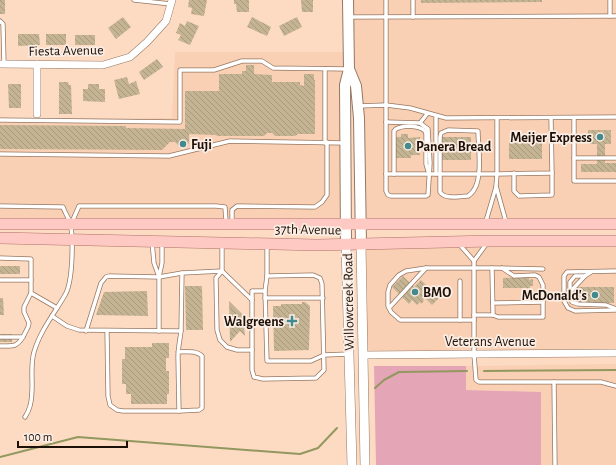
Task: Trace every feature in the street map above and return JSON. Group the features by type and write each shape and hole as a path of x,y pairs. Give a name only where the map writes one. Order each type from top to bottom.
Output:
{"main road":[{"name":"Willowcreek Road","path":"346,245 345,86 349,69 348,0"},
{"name":"Willowcreek Road","path":"349,69 356,86 358,106 362,244"},
{"name":"37th Avenue","path":"0,224 616,224"},
{"name":"37th Avenue","path":"0,238 346,245 489,241 616,240"}],"street":[{"name":"Fiesta Avenue","path":"2,64 103,65 130,57 147,42 166,21 171,2"},
{"path":"37,114 38,64"},
{"name":"Willowcreek Road","path":"362,244 365,465"},
{"name":"Willowcreek Road","path":"346,245 352,465"},
{"name":"Veterans Avenue","path":"363,355 616,354"}],"lane":[{"path":"134,0 171,2"},
{"path":"386,0 386,17 386,105 386,122 386,191 390,196 428,195 430,135 428,129 420,123 386,122"},
{"path":"413,0 413,17"},
{"path":"610,0 610,16"},
{"path":"348,17 616,16"},
{"path":"0,21 3,24 2,64"},
{"path":"0,120 180,122 180,70 214,70 242,61 262,61 273,68 349,69"},
{"path":"229,224 232,210 237,206 315,207 322,202 327,195 325,69"},
{"path":"358,106 386,105 410,108 427,114 446,118 616,118"},
{"path":"420,123 427,114"},
{"path":"436,116 438,174 440,192 445,197 468,196 478,185 478,131 448,130 441,134 438,174"},
{"path":"514,173 514,191 519,196 552,196 551,118"},
{"path":"574,118 574,181 616,181"},
{"path":"485,224 496,186 497,119"},
{"path":"394,174 394,131 399,128 417,127 422,128 426,134 426,164 429,174"},
{"path":"0,154 169,156 230,141 345,142"},
{"path":"574,158 616,158"},
{"path":"386,174 552,173"},
{"path":"496,186 506,224"},
{"path":"0,206 63,207 71,224 72,240 70,281 66,294 56,308 39,338 34,353 31,369 32,396 30,406 25,417"},
{"path":"71,224 79,206 216,206 225,207 229,224"},
{"path":"157,241 154,263 159,277"},
{"path":"157,241 162,263 159,277 159,331"},
{"path":"489,241 474,261 475,378 479,382 606,382 616,386"},
{"path":"222,243 222,271 216,278 217,330 220,340 227,347 237,350 252,350"},
{"path":"458,243 474,261"},
{"path":"267,244 267,276 265,291 267,361 311,361 324,355 350,354"},
{"path":"0,258 32,259 31,293 24,307 24,312 29,323 28,328 19,344 14,346 0,346"},
{"path":"389,308 426,268"},
{"path":"502,268 514,276 535,275 538,277 543,285 543,317 498,317 493,315 460,320 400,320 391,312 389,308 388,292 390,285 399,275 406,271 426,268 502,268 542,269"},
{"path":"492,268 493,315"},
{"path":"86,331 102,283 106,277 110,276 159,277 182,273 222,271 252,300"},
{"path":"616,271 567,272 564,276 564,301 568,308 575,311 616,309"},
{"path":"570,293 585,276 592,272"},
{"path":"179,412 178,352 181,332 182,273"},
{"path":"265,291 252,291 252,370 254,377 263,379 316,378 324,370 323,298 320,278 313,275 267,276"},
{"path":"585,276 575,276 570,282 570,298 575,304 606,305 616,309"},
{"path":"0,280 31,280"},
{"path":"460,281 460,320"},
{"path":"31,293 56,308"},
{"path":"265,298 323,298"},
{"path":"493,303 543,302"},
{"path":"52,316 67,326 86,331 181,332"},
{"path":"107,331 108,396 110,405 117,410 179,412 197,411 202,408 202,356 198,353 178,352"},
{"path":"0,337 23,337"},
{"path":"554,382 555,465"}],"shaded area":[{"path":"352,0 616,0 616,220 364,221 353,68"},
{"path":"175,52 346,52 343,222 0,221 0,118 172,118"},
{"path":"616,244 616,351 367,352 366,247"},
{"path":"616,364 616,465 541,465 541,392 466,390 466,366"},
{"path":"374,366 466,366 466,390 541,392 541,465 376,465"}],"building":[{"path":"0,0 5,0 5,14 0,14"},
{"path":"189,0 207,0 204,16 191,14 192,8 188,7"},
{"path":"234,0 249,0 249,12 237,12"},
{"path":"301,0 313,0 313,12 302,12"},
{"path":"421,0 542,0 542,2 421,3"},
{"path":"123,17 131,27 116,39 108,28"},
{"path":"252,17 271,27 267,36 247,27"},
{"path":"297,17 302,27 284,36 279,26"},
{"path":"187,21 199,26 190,45 178,40 181,35 176,33 180,23 185,26"},
{"path":"18,34 39,34 40,45 18,46"},
{"path":"46,34 66,34 66,45 46,45"},
{"path":"75,35 95,35 95,45 75,45"},
{"path":"157,59 163,67 144,80 139,72"},
{"path":"246,65 254,65 254,74 272,75 272,82 300,82 300,85 304,86 304,74 314,74 315,134 275,136 272,133 267,133 264,136 218,136 189,134 189,143 186,146 179,146 175,142 170,142 162,150 0,149 0,125 126,126 126,128 185,129 185,91 219,91 219,74 242,74 242,71 246,71"},
{"path":"127,77 129,84 136,81 140,94 119,99 114,80"},
{"path":"59,82 68,82 69,85 71,85 72,114 59,114"},
{"path":"8,84 21,84 21,108 9,108"},
{"path":"88,84 99,84 99,89 105,89 105,102 83,101 83,89 88,89"},
{"path":"588,130 611,130 611,144 605,144 605,163 616,163 616,172 581,172 581,164 597,164 597,144 588,144"},
{"name":"Panera Bread","path":"401,134 408,134 408,138 420,137 420,155 411,155 411,158 396,158 395,137 401,137"},
{"path":"441,137 471,137 471,160 441,160"},
{"path":"509,138 542,138 542,159 509,159"},
{"path":"0,266 20,266 20,274 0,274"},
{"name":"BMO","path":"403,276 414,287 421,280 439,298 432,305 425,298 421,304 420,302 417,305 412,300 409,304 392,287"},
{"path":"529,277 529,280 533,279 533,286 530,286 530,288 503,288 503,278"},
{"path":"185,286 202,286 203,330 186,330"},
{"name":"McDonald's","path":"577,287 614,287 614,303 577,303"},
{"path":"147,291 148,316 96,315 104,292"},
{"path":"0,298 3,298 4,315 0,315"},
{"path":"229,301 249,321 244,326 245,336 240,331 230,342"},
{"name":"Walgreens","path":"302,302 305,302 310,306 309,350 274,351 273,306 281,306 281,304 302,304"},
{"path":"0,334 12,334 12,342 0,342"},
{"path":"152,343 169,343 169,358 166,358 166,371 169,371 169,394 167,394 167,404 131,404 131,394 126,394 126,384 122,384 122,359 125,359 125,347 152,347"}],"waterway":[{"path":"484,371 616,370"},
{"path":"375,388 384,380 399,372 467,371"},
{"path":"0,457 78,437 300,454 318,448 337,428"}],"place":[{"name":"Meijer Express","path":"600,137"},
{"name":"Fuji","path":"183,144"},
{"name":"Panera Bread","path":"408,146"},
{"name":"BMO","path":"415,292"},
{"name":"McDonald's","path":"595,295"},
{"name":"Walgreens","path":"292,321"}]}
